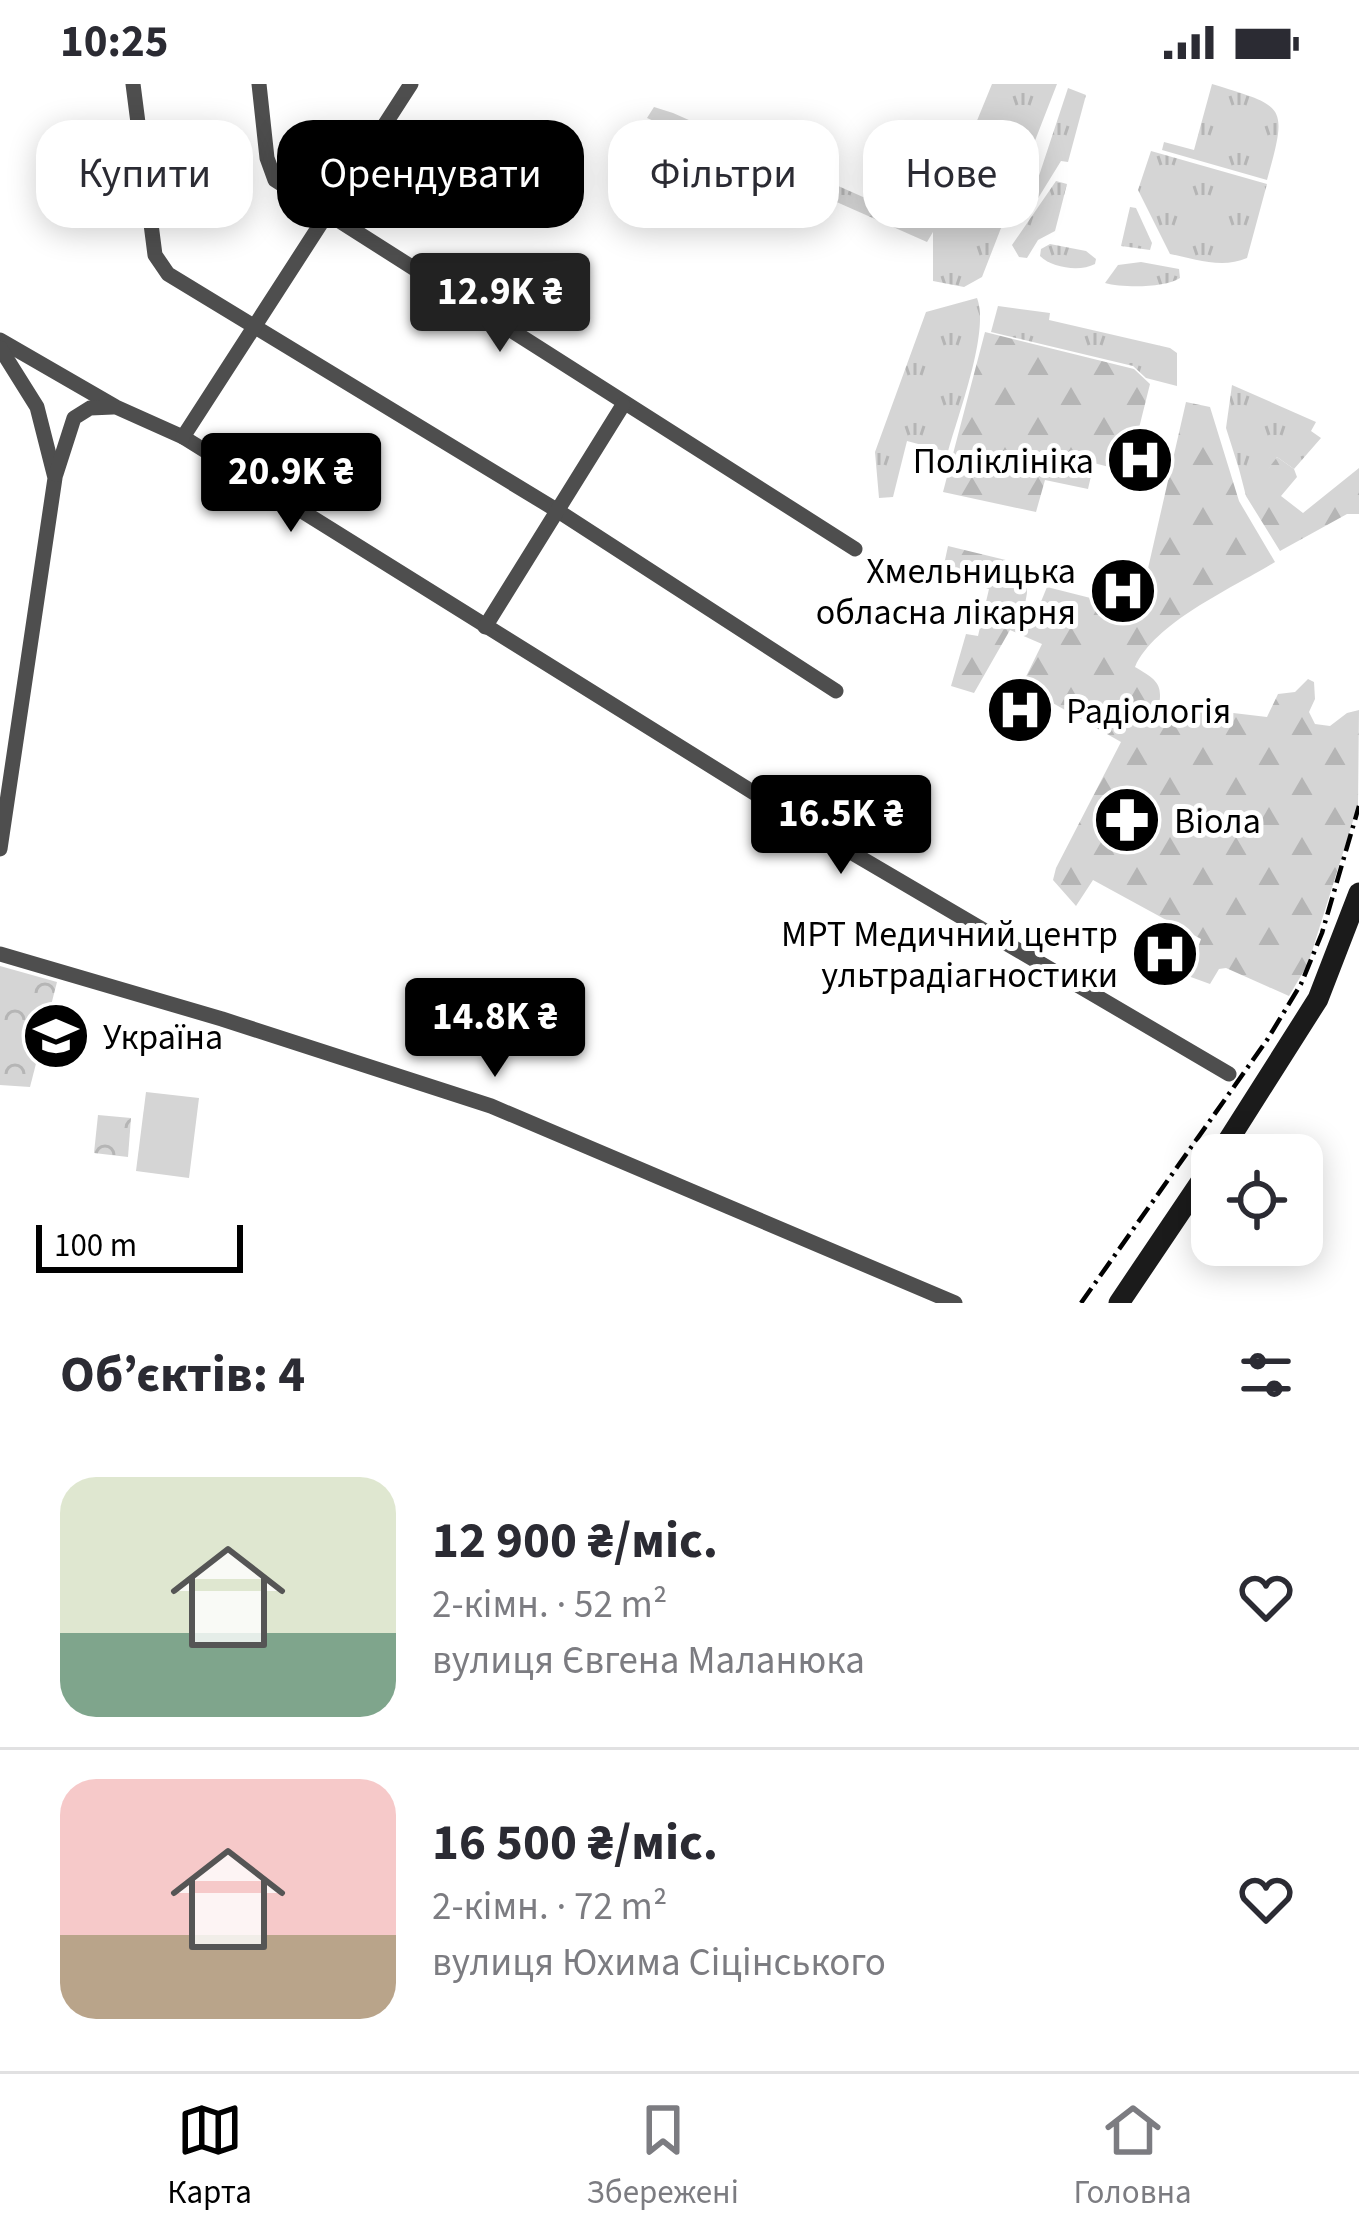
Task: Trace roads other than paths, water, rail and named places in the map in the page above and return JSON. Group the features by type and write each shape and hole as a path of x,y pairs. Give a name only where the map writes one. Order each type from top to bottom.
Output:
{"main road":[{"path":"1232,1134 1318,999 1359,893"},
{"path":"1119,1303 1191,1196"}],"street":[{"path":"133,84 155,255 168,274 558,511 836,691"},
{"path":"259,84 267,158 277,181"},
{"path":"393,84 396,106"},
{"path":"387,120 411,84"},
{"path":"183,437 318,228"},
{"path":"351,228 855,549"},
{"path":"0,344 38,410 55,423 102,406 116,407"},
{"path":"0,344 116,407 183,437 820,834 1229,1075"},
{"path":"56,478 37,394 44,383 69,381"},
{"path":"0,849 56,478 82,401 69,381"},
{"path":"485,627 623,405"},
{"path":"0,954 491,1106 955,1303"}],"railway":[{"path":"1081,1303 1267,1040 1301,984 1322,933 1359,806"}],"place":[{"name":"Поліклініка","path":"1140,460"},
{"name":"Хмельницька обласна лікарня","path":"1123,591"},
{"name":"Радіологія","path":"1020,710"},
{"name":"Віола","path":"1127,820"},
{"name":"МРТ Медичний центр ультрадіагностики","path":"1165,954"},
{"name":"Україна","path":"56,1036"}]}
